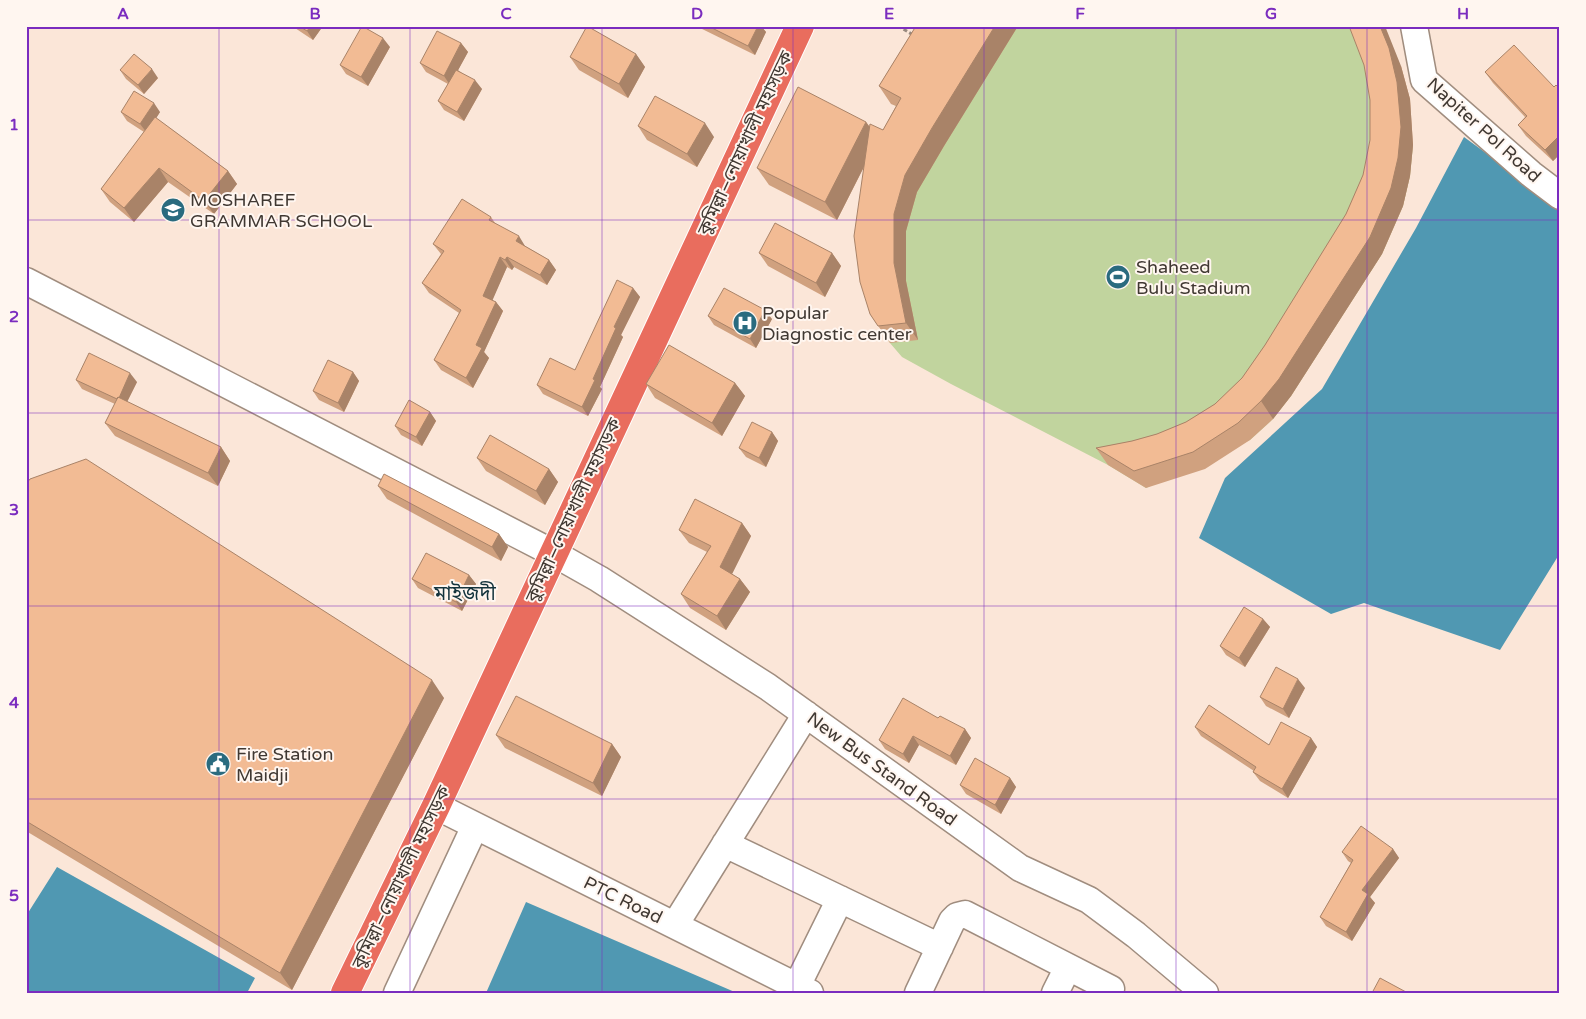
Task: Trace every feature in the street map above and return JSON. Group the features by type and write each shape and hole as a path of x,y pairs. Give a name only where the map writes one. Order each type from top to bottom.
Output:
{"highway":[{"name":"কুমিল্লা–নোয়াখালী মহাসড়ক","path":"345,993 436,806 800,26"}],"street":[{"name":"Napiter Pol Road","path":"1414,26 1424,80 1531,174 1560,196"},
{"name":"New Bus Stand Road","path":"26,281 553,553 599,579 768,687 1020,868 1089,900 1136,935 1205,993"},
{"path":"674,926 806,714"},
{"name":"PTC Road","path":"436,806 803,990"},
{"path":"396,993 475,826"},
{"path":"725,844 940,947"},
{"path":"803,990 840,899"},
{"path":"918,993 952,922 957,916 965,914 1111,989"},
{"path":"1056,993 1068,967"}],"path":[{"path":"898,26 919,38"}],"green space":[{"name":"Shaheed Bulu Stadium","path":"939,26 1365,26 1413,145 1410,176 1403,206 1382,254 1291,396 1273,419 1250,440 1146,488 1108,465 902,357 890,343 882,332 913,116 891,103"}],"water":[{"path":"1464,137 1560,207 1560,553 1500,650 1364,603 1331,614 1199,538 1225,478 1322,389 1416,228"},
{"path":"57,867 255,978 247,993 26,993 26,916"},
{"path":"526,902 737,993 486,993"}],"building":[{"path":"299,26 311,26 307,31"},
{"path":"362,26 383,38 361,77 340,65"},
{"path":"587,26 636,54 619,84 570,57"},
{"path":"708,26 758,26 748,46"},
{"path":"916,26 995,26 905,175 894,214 894,263 906,323 878,326 870,314 860,282 854,236 870,124 883,130 901,98 879,86"},
{"path":"1349,26 1380,26 1389,48 1397,82 1401,127 1398,158 1391,188 1370,237 1279,379 1261,401 1238,423 1193,452 1134,471 1096,448 1157,434 1186,422 1215,404 1242,378 1265,345 1346,214 1363,175 1370,140 1370,100 1364,65"},
{"path":"437,31 461,43 444,76 420,63"},
{"path":"1514,45 1554,87 1556,85 1560,89 1560,135 1545,150 1518,125 1527,116 1485,72"},
{"path":"134,54 152,69 138,85 120,70"},
{"path":"456,70 475,80 457,112 438,101"},
{"path":"798,87 866,122 825,202 757,168"},
{"path":"134,91 154,103 140,124 121,112"},
{"path":"655,96 705,123 687,154 638,126"},
{"path":"155,117 228,171 204,201 159,168 124,208 101,189"},
{"path":"462,199 491,217 489,220 519,236 516,241 549,260 540,275 507,257 505,260 500,257 483,296 496,302 476,345 482,348 466,378 434,360 461,310 422,283 444,251 433,244"},
{"path":"775,223 832,253 816,283 759,253"},
{"path":"617,280 633,288 614,327 616,328 582,407 537,385 550,358 575,370"},
{"path":"724,288 765,310 750,339 708,316"},
{"path":"669,345 735,383 712,423 646,384"},
{"path":"89,353 130,373 119,398 117,399 76,380"},
{"path":"328,360 353,372 338,403 313,391"},
{"path":"118,397 221,447 208,473 105,423"},
{"path":"409,400 430,412 416,437 395,426"},
{"path":"752,422 772,432 759,458 739,448"},
{"path":"490,435 549,469 536,491 477,458"},
{"name":"Fire Station Maidji","path":"86,459 432,680 280,973 26,821 26,484 30,479"},
{"path":"384,474 499,534 492,547 378,486"},
{"path":"695,499 742,523 720,567 740,579 717,616 681,594 711,546 679,530"},
{"path":"426,553 469,575 456,602 412,579"},
{"path":"1244,607 1263,619 1239,658 1220,646"},
{"path":"1276,667 1298,679 1283,709 1260,697"},
{"path":"516,696 612,744 593,783 496,735"},
{"path":"903,698 938,718 940,716 965,729 950,756 913,736 903,754 879,740"},
{"path":"1209,705 1269,745 1281,722 1311,738 1282,789 1253,772 1256,767 1195,727"},
{"path":"975,758 1010,778 995,805 960,785"},
{"path":"1361,826 1393,849 1362,890 1368,894 1346,932 1320,917 1353,860 1342,852"},
{"path":"1380,978 1406,992 1406,993 1372,993"}],"place":[{"name":"MOSHAREF GRAMMAR SCHOOL","path":"173,210"},
{"name":"Shaheed Bulu Stadium","path":"1118,277"},
{"name":"Popular Diagnostic center","path":"745,323"},
{"name":"Fire Station Maidji","path":"218,764"}],"district":[{"name":"মাইজদী","path":"465,594"}]}
